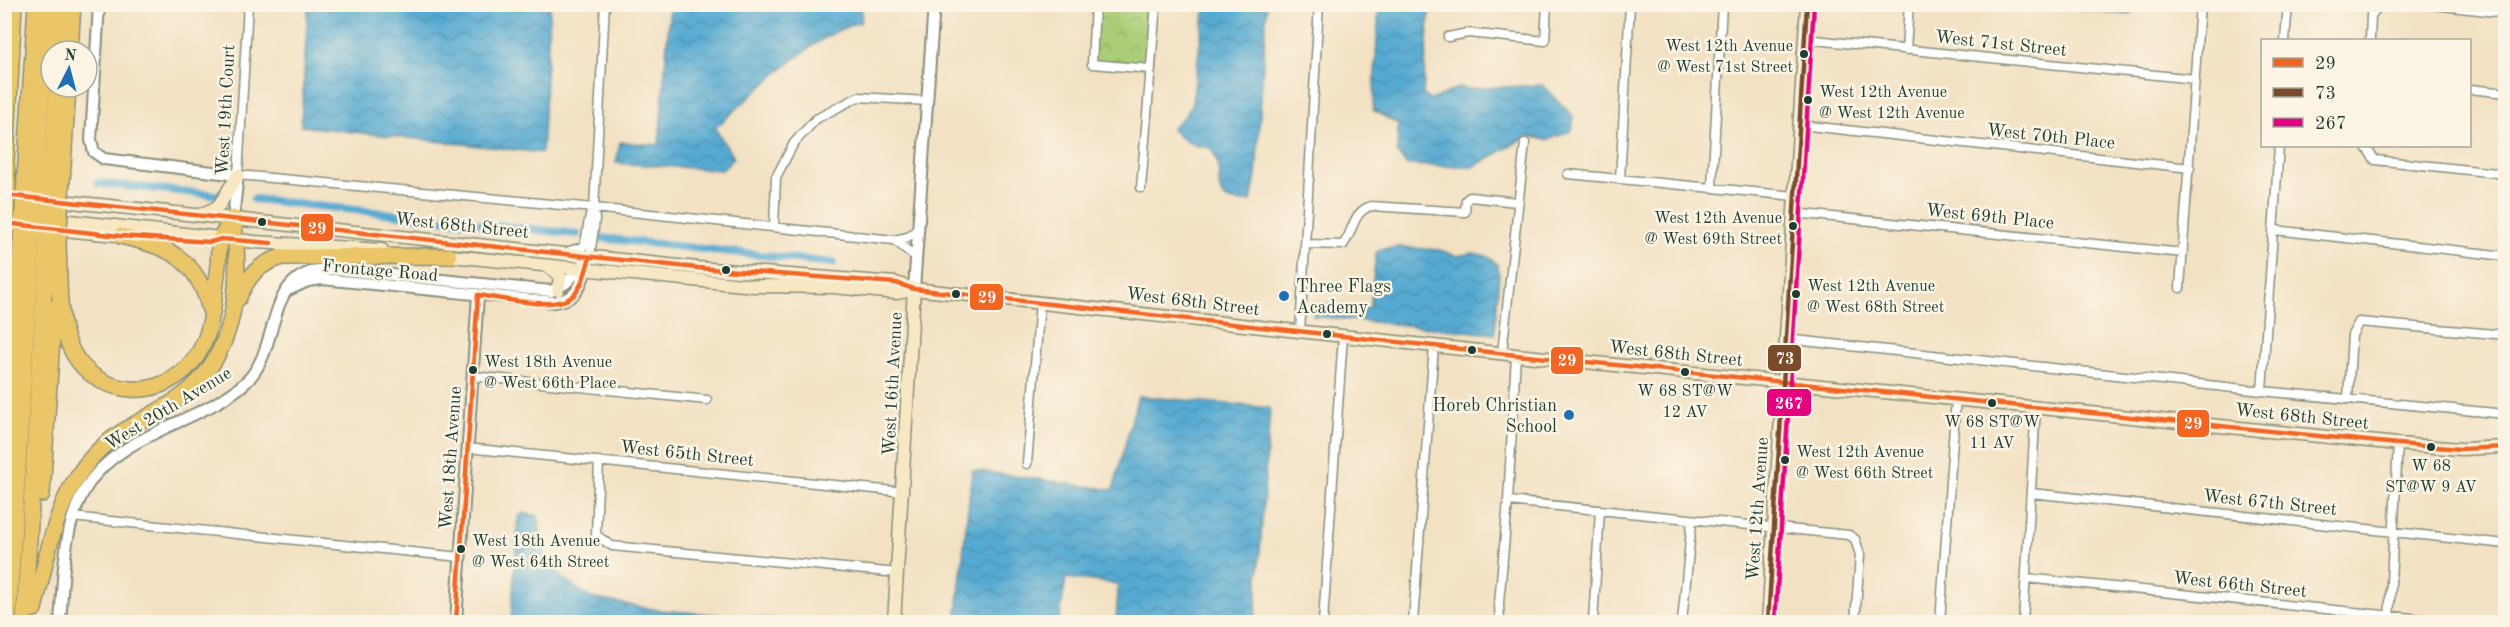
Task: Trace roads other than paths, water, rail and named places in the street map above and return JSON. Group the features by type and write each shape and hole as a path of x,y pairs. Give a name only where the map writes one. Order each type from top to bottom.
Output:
{"highway":[{"path":"14,4 5,164 9,175 9,211 45,199"},
{"path":"36,4 43,179"},
{"path":"8,622 39,243 43,179 47,4"},
{"path":"60,39 62,4"},
{"path":"71,39 73,4"},
{"path":"24,622 39,243 43,179 55,99"},
{"path":"43,179 65,99"},
{"path":"39,243 62,318 66,341 78,362 89,374 104,382 120,388 138,390 155,387 176,377 194,360 205,343 233,218"},
{"path":"120,236 162,247 189,266 200,281 211,316"},
{"path":"34,616 54,528 77,476 94,454 114,436 171,404 200,381 219,357 231,316 235,283 228,239"},
{"path":"4,495 39,243"},
{"path":"34,616 39,243"},
{"path":"231,316 251,273 260,266 282,257 449,256"}],"main road":[{"name":"West 12th Avenue","path":"1768,622 1807,4"},
{"path":"200,214 218,207 238,175"},
{"name":"West 68th Street","path":"45,199 559,254 724,270 829,276 896,283 914,289 1300,332 2398,444 2461,449 2505,447"},
{"name":"West 68th Street","path":"9,211 120,236 211,242 228,239"},
{"name":"West 68th Street","path":"9,211 228,239 449,256 754,286 833,287 897,293 914,289"},
{"path":"550,267 560,276 558,290"},
{"name":"West 16th Avenue","path":"894,622 904,492 914,289"}],"street":[{"name":"West 68th Street","path":"99,4 91,141 94,152 104,159 238,175 594,207 894,240 916,256"},
{"name":"West 19th Court","path":"233,218 238,175 248,4"},
{"path":"558,290 582,270 590,257 595,220 605,4"},
{"name":"West 16th Avenue","path":"914,289 934,4"},
{"path":"1095,4 1092,64 1150,69"},
{"path":"1141,188 1156,4"},
{"path":"1300,332 1319,4"},
{"path":"1448,37 1468,33 1545,41 1547,4"},
{"path":"1620,179 1630,4"},
{"path":"1712,188 1722,4"},
{"path":"1906,50 1909,4"},
{"path":"2181,288 2200,4"},
{"path":"2285,39 2288,4"},
{"path":"2370,39 2371,15 2381,4"},
{"path":"2424,4 2505,13"},
{"name":"West 71st Street","path":"1804,39 2194,79"},
{"path":"2471,89 2505,93"},
{"path":"774,227 776,177 794,143 816,119 858,97 928,101"},
{"name":"West 70th Place","path":"1800,125 2190,168"},
{"path":"1502,353 1525,143"},
{"path":"2262,391 2275,230 2279,147"},
{"path":"2366,147 2375,160 2505,174"},
{"path":"1568,174 1795,196"},
{"path":"1306,244 1343,245 1358,214 1363,208 1371,206 1465,212 1467,198 1517,202"},
{"path":"559,254 583,247 586,242 587,219 594,207"},
{"name":"West 69th Place","path":"1794,213 2183,253"},
{"path":"894,240 908,237 918,229"},
{"path":"2275,230 2505,256"},
{"name":"Frontage Road","path":"287,290 296,278 309,271 320,269 547,291 558,290"},
{"name":"Frontage Road","path":"287,290 308,281 322,279 544,302 570,298 578,290 582,270"},
{"path":"478,295 494,286"},
{"name":"West 20th Avenue","path":"72,517 88,485 102,468 121,452 221,399 245,382 255,370 279,303 287,290"},
{"name":"West 18th Avenue","path":"456,622 478,295"},
{"path":"1027,464 1040,302"},
{"path":"2348,398 2352,335 2359,322 2505,335"},
{"path":"1323,622 1343,336"},
{"name":"West 68th Street","path":"1786,339 2262,391 2505,414"},
{"path":"1413,622 1434,346"},
{"path":"1500,622 1499,604 1508,501 1516,355"},
{"path":"472,376 707,400"},
{"path":"1940,622 1956,398"},
{"path":"2023,622 2036,406"},
{"path":"2389,619 2398,444"},
{"name":"West 65th Street","path":"467,448 904,492"},
{"path":"600,461 596,535 612,546 898,573"},
{"name":"West 67th Street","path":"2031,494 2505,544"},
{"path":"1508,501 1849,535 1855,539 1860,555 1855,622"},
{"path":"1593,622 1600,510"},
{"path":"60,622 66,544 72,517 460,557"},
{"path":"1682,622 1692,520"},
{"name":"West 66th Street","path":"2026,578 2389,619 2451,622"}],"water":[{"path":"670,4 862,5 861,22 823,39 804,52 715,128 734,158 722,170 616,163 620,142 659,145"},
{"path":"2132,4 2131,15 2046,5"},
{"path":"308,5 550,5 542,153 301,126"},
{"path":"1205,5 1267,5 1256,176 1251,201 1235,201 1226,198 1221,193 1216,158 1210,148 1189,143 1171,128 1186,115 1192,103"},
{"path":"1379,5 1430,5 1423,94 1431,100 1460,87 1466,89 1542,85 1573,116 1571,131 1547,140 1528,136 1473,167 1406,165 1397,152 1398,124 1373,110"},
{"path":"1400,247 1440,250 1457,256 1472,253 1487,256 1497,264 1499,273 1495,334 1313,316 1314,303 1370,308 1376,253 1381,249"},
{"path":"1138,396 1270,408 1255,622 1116,622 1118,584 1066,578 1059,622 956,622 972,470 1113,490"},
{"path":"523,513 538,516 544,553 564,579 590,598 658,610 811,622 511,622 518,517"}],"waterway":[{"path":"98,183 216,195"},
{"path":"254,199 577,234"},
{"path":"601,238 833,263"}],"place":[{"name":"West 12th Avenue @ West 71st Street","path":"1804,54"},
{"name":"West 12th Avenue @ West 12th Avenue","path":"1808,100"},
{"name":"West 12th Avenue @ West 69th Street","path":"1793,226"},
{"name":"West 12th Avenue @ West 68th Street","path":"1796,294"},
{"name":"Three Flags Academy","path":"1284,296"},
{"name":"West 18th Avenue @ West 66th Place","path":"473,370"},
{"name":"W 68 ST@W 12 AV","path":"1685,372"},
{"name":"W 68 ST@W 11 AV","path":"1992,403"},
{"name":"Horeb Christian School","path":"1569,415"},
{"name":"W 68 ST@W 9 AV","path":"2431,447"},
{"name":"West 12th Avenue @ West 66th Street","path":"1785,460"},
{"name":"West 18th Avenue @ West 64th Street","path":"461,549"}]}
